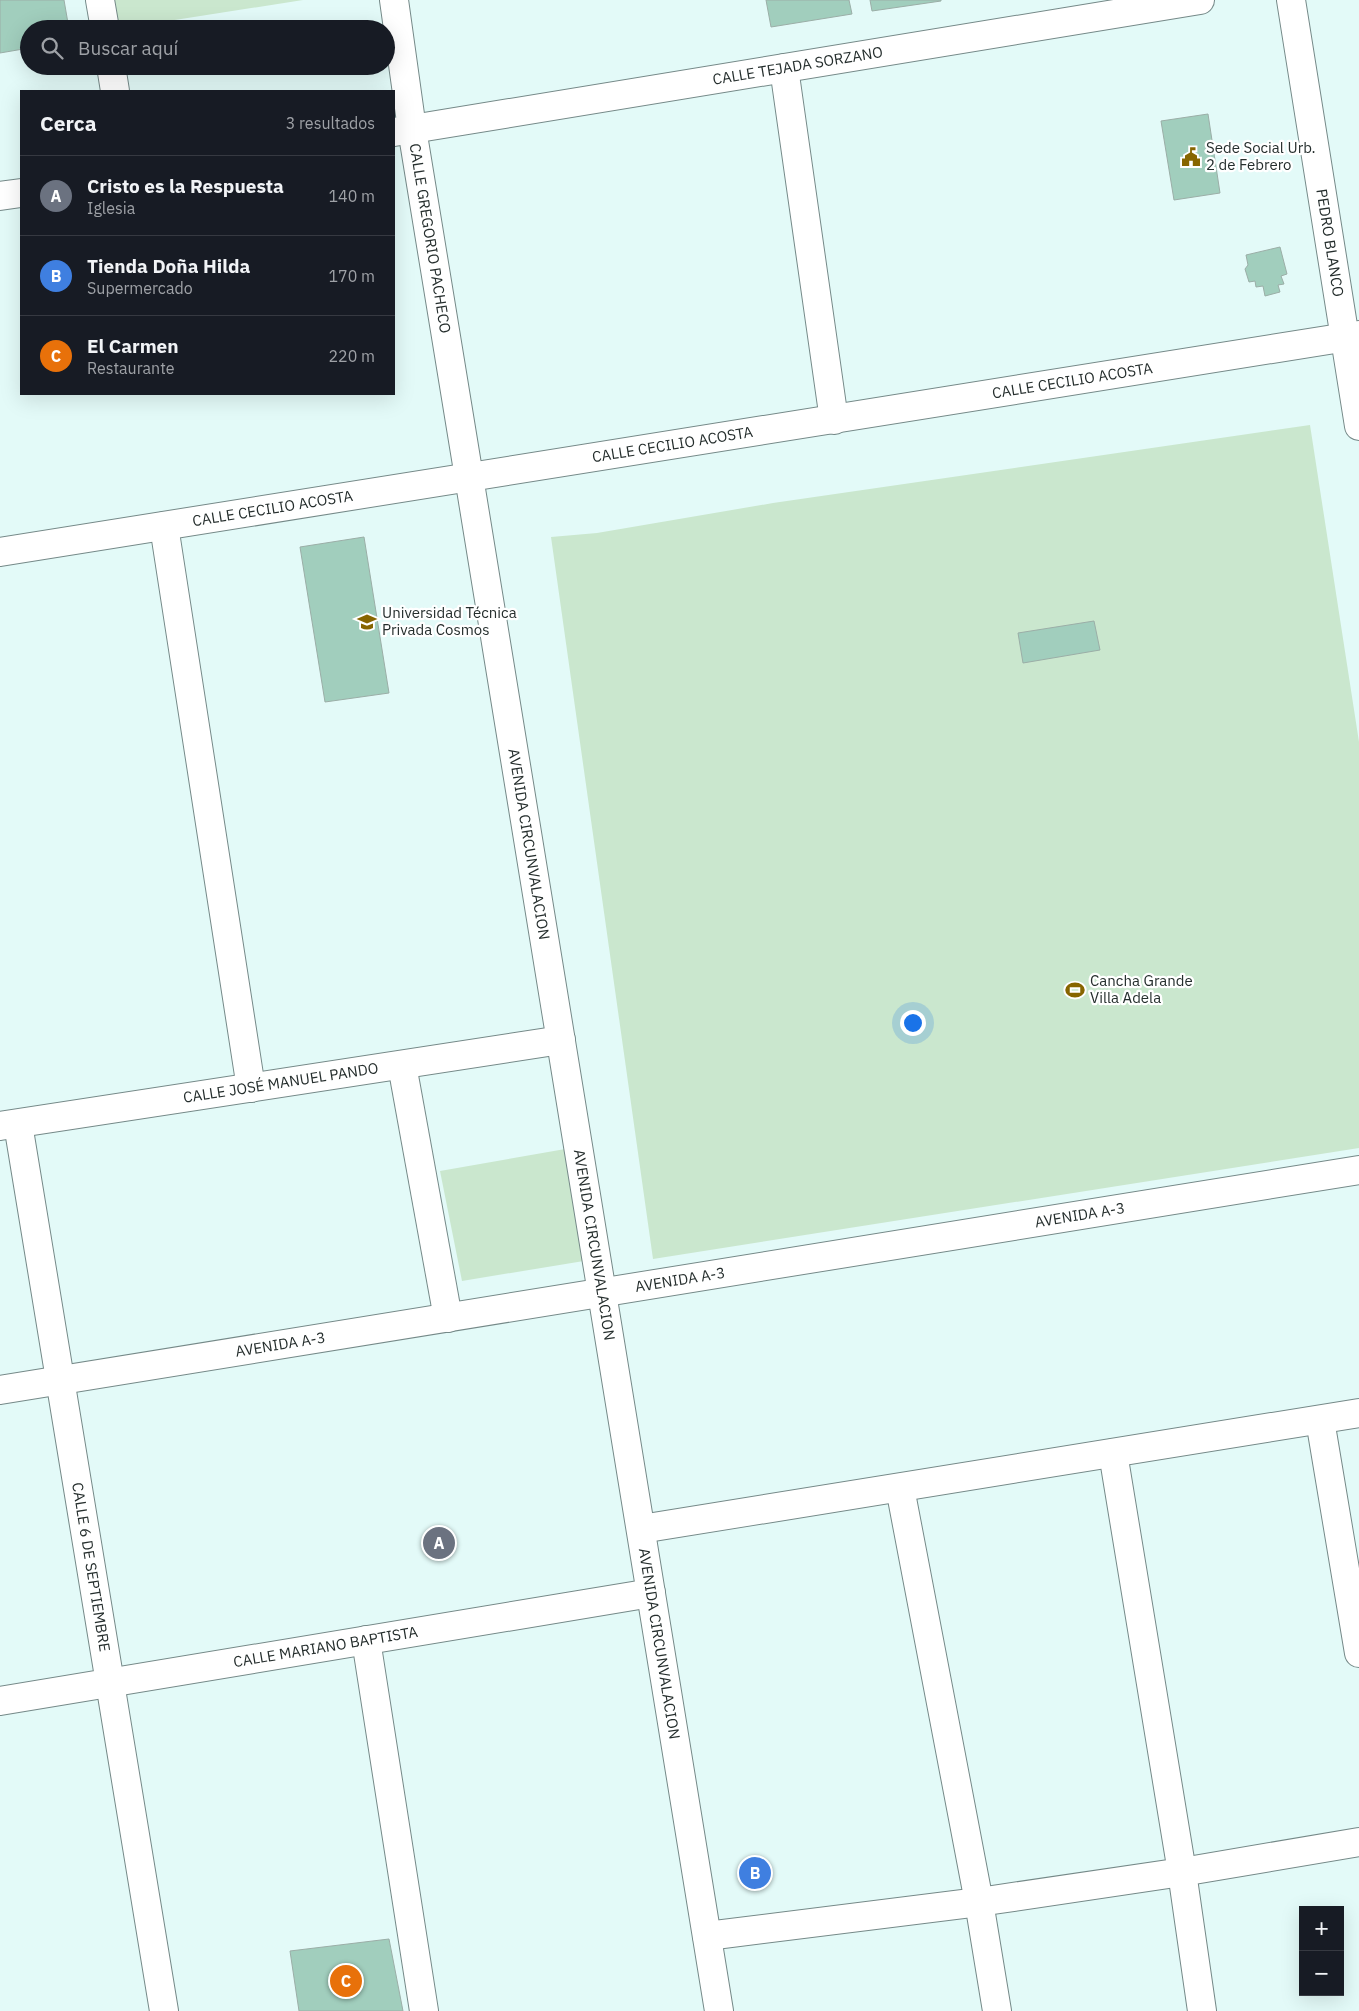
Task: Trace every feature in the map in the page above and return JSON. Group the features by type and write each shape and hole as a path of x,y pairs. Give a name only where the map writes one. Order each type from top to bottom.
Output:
{"street":[{"path":"100,0 103,20"},
{"name":"CALLE GREGORIO PACHECO","path":"394,0 403,130 470,477"},
{"name":"CALLE TEJADA SORZANO","path":"403,130 1200,0"},
{"name":"PEDRO BLANCO","path":"1291,0 1352,337 1359,426"},
{"path":"784,68 834,420"},
{"path":"112,75 115,90"},
{"path":"0,196 20,193"},
{"name":"CALLE CECILIO ACOSTA","path":"0,552 1352,337"},
{"name":"AVENIDA CIRCUNVALACION","path":"470,477 719,2011"},
{"path":"164,526 251,1088"},
{"name":"CALLE JOSÉ MANUEL PANDO","path":"9,1125 561,1040"},
{"path":"402,1065 448,1318"},
{"name":"CALLE 6 DE SEPTIEMBRE","path":"9,1125 60,1380 164,2011"},
{"name":"AVENIDA A-3","path":"0,1390 1359,1170"},
{"path":"641,1529 1359,1413"},
{"path":"1320,1420 1359,1653"},
{"path":"1113,1453 1182,1872 1202,2011"},
{"path":"900,1488 979,1902 997,2011"},
{"name":"CALLE MARIANO BAPTISTA","path":"0,1701 651,1593"},
{"path":"366,1640 424,2011"},
{"path":"707,1936 979,1902 1182,1872 1359,1842"}],"green space":[{"path":"113,0 303,0 175,20 116,20"},
{"path":"1310,425 1359,742 1359,1148 653,1259 551,537 597,533 773,503"},
{"path":"571,1148 596,1259 462,1281 440,1171"}],"building":[{"path":"0,0 64,0 67,20 20,20 20,50 0,53"},
{"path":"766,0 849,0 852,14 771,27"},
{"path":"870,0 941,0 941,1 872,11"},
{"name":"Sede Social Urb. 2 de Febrero","path":"1208,114 1220,193 1174,200 1161,121"},
{"path":"1280,247 1287,274 1281,276 1284,284 1278,285 1280,292 1265,296 1263,286 1256,287 1255,281 1249,282 1245,269 1248,265 1246,255"},
{"name":"Universidad Técnica Privada Cosmos","path":"364,537 389,693 325,702 300,547"},
{"path":"1094,621 1100,650 1023,663 1018,633"},
{"path":"389,1939 403,2011 299,2011 290,1951"}],"place":[{"name":"Sede Social Urb. 2 de Febrero","path":"1191,157"},
{"name":"Universidad Técnica Privada Cosmos","path":"367,622"},
{"name":"Cancha Grande Villa Adela","path":"1075,990"},
{"name":"Cristo es la Respuesta","path":"439,1543"},
{"name":"Tienda Doña Hilda","path":"755,1873"},
{"name":"El Carmen","path":"346,1981"}]}
